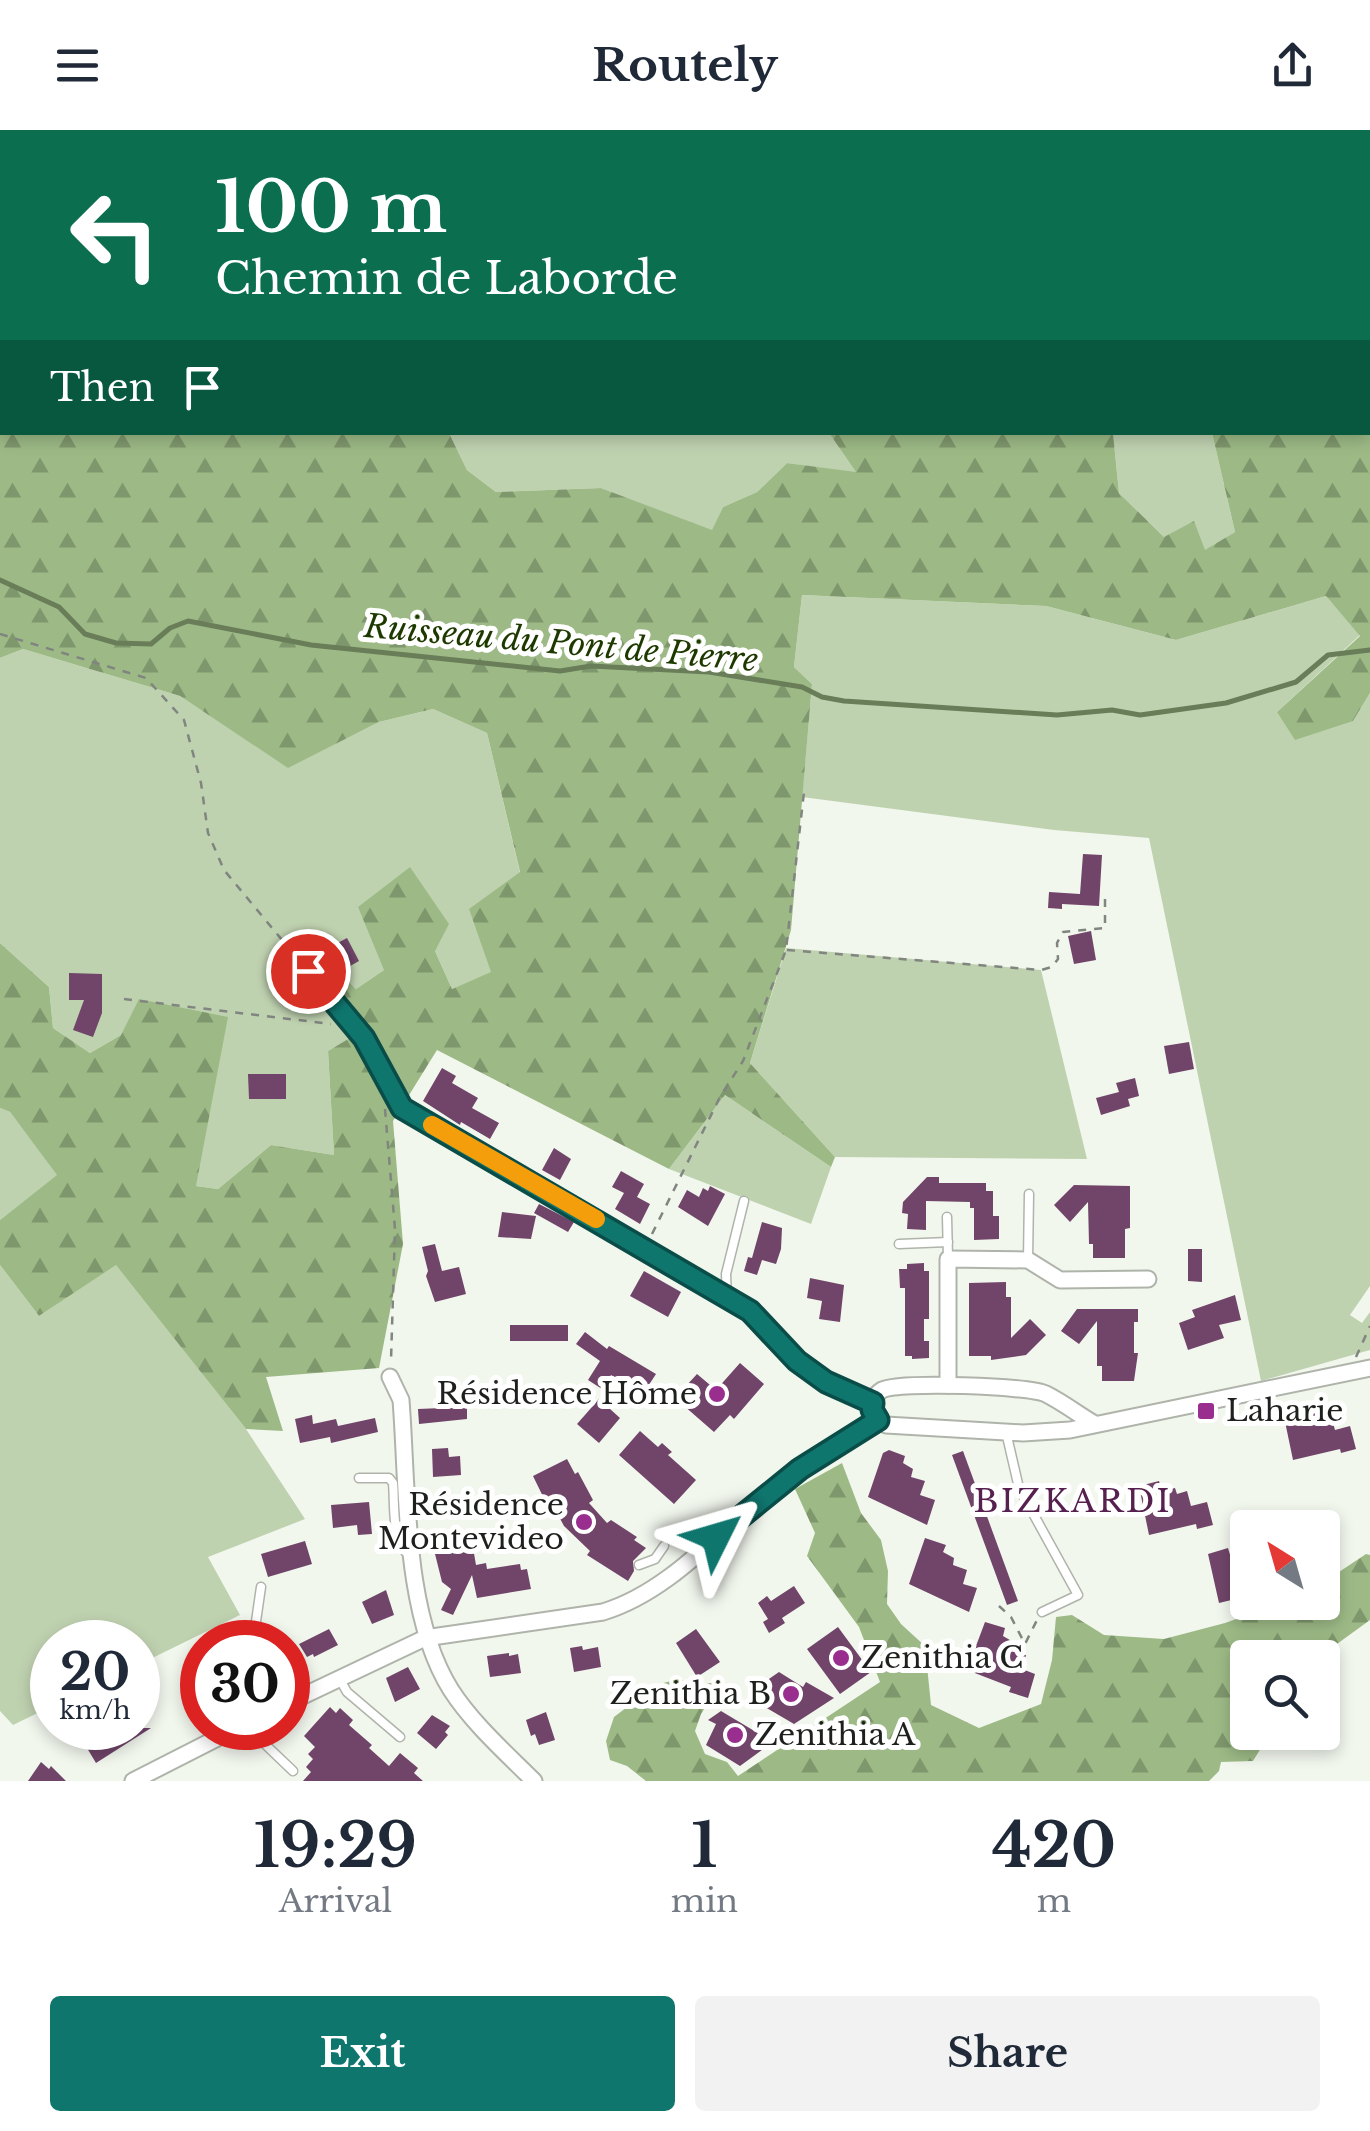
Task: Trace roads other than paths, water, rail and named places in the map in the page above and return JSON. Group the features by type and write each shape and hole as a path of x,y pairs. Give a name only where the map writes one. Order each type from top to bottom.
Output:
{"street":[{"path":"308,971 364,1038 402,1108 750,1311 797,1361 875,1412 886,1425 1006,1432 1070,1430 1370,1368"},
{"path":"948,1385 948,1250 1028,1260 1060,1280 1148,1279"},
{"path":"390,1377 401,1400 412,1558 425,1638 453,1693 534,1781"},
{"path":"875,1412 875,1395 883,1389 898,1384 948,1385 1045,1394 1093,1423"},
{"path":"1041,1431 1055,1419 1051,1399"},
{"path":"310,1692 425,1638 622,1606 642,1596 875,1412"},
{"path":"133,1781 194,1750"}],"lane":[{"path":"1028,1260 1029,1194"},
{"path":"727,1297 726,1274 744,1201"},
{"path":"900,1244 948,1250 947,1218"},
{"path":"1006,1432 1019,1488 1078,1596 1042,1612"},
{"path":"359,1478 389,1478 393,1483 398,1536 402,1551 412,1558"},
{"path":"640,1565 655,1559 664,1546"},
{"path":"257,1620 261,1587"},
{"path":"339,1678 347,1692 400,1736"},
{"path":"270,1750 293,1772"}],"waterway":[{"name":"Ruisseau du Pont de Pierre","path":"0,580 59,607 85,634 116,643 151,644 170,628 188,621 311,645 560,671 591,666 709,672 802,687 822,697 844,701 1057,715 1112,710 1140,715 1226,703 1296,682 1328,655 1370,650"}],"place":[{"name":"Résidence Hôme","path":"717,1394"},
{"name":"Laharie","path":"1206,1411"},
{"name":"Résidence Montevideo","path":"584,1522"},
{"name":"Zenithia C","path":"841,1658"},
{"name":"Zenithia B","path":"791,1694"},
{"name":"Zenithia A","path":"735,1735"}],"district":[{"name":"BIZKARDI","path":"1073,1501"}]}
